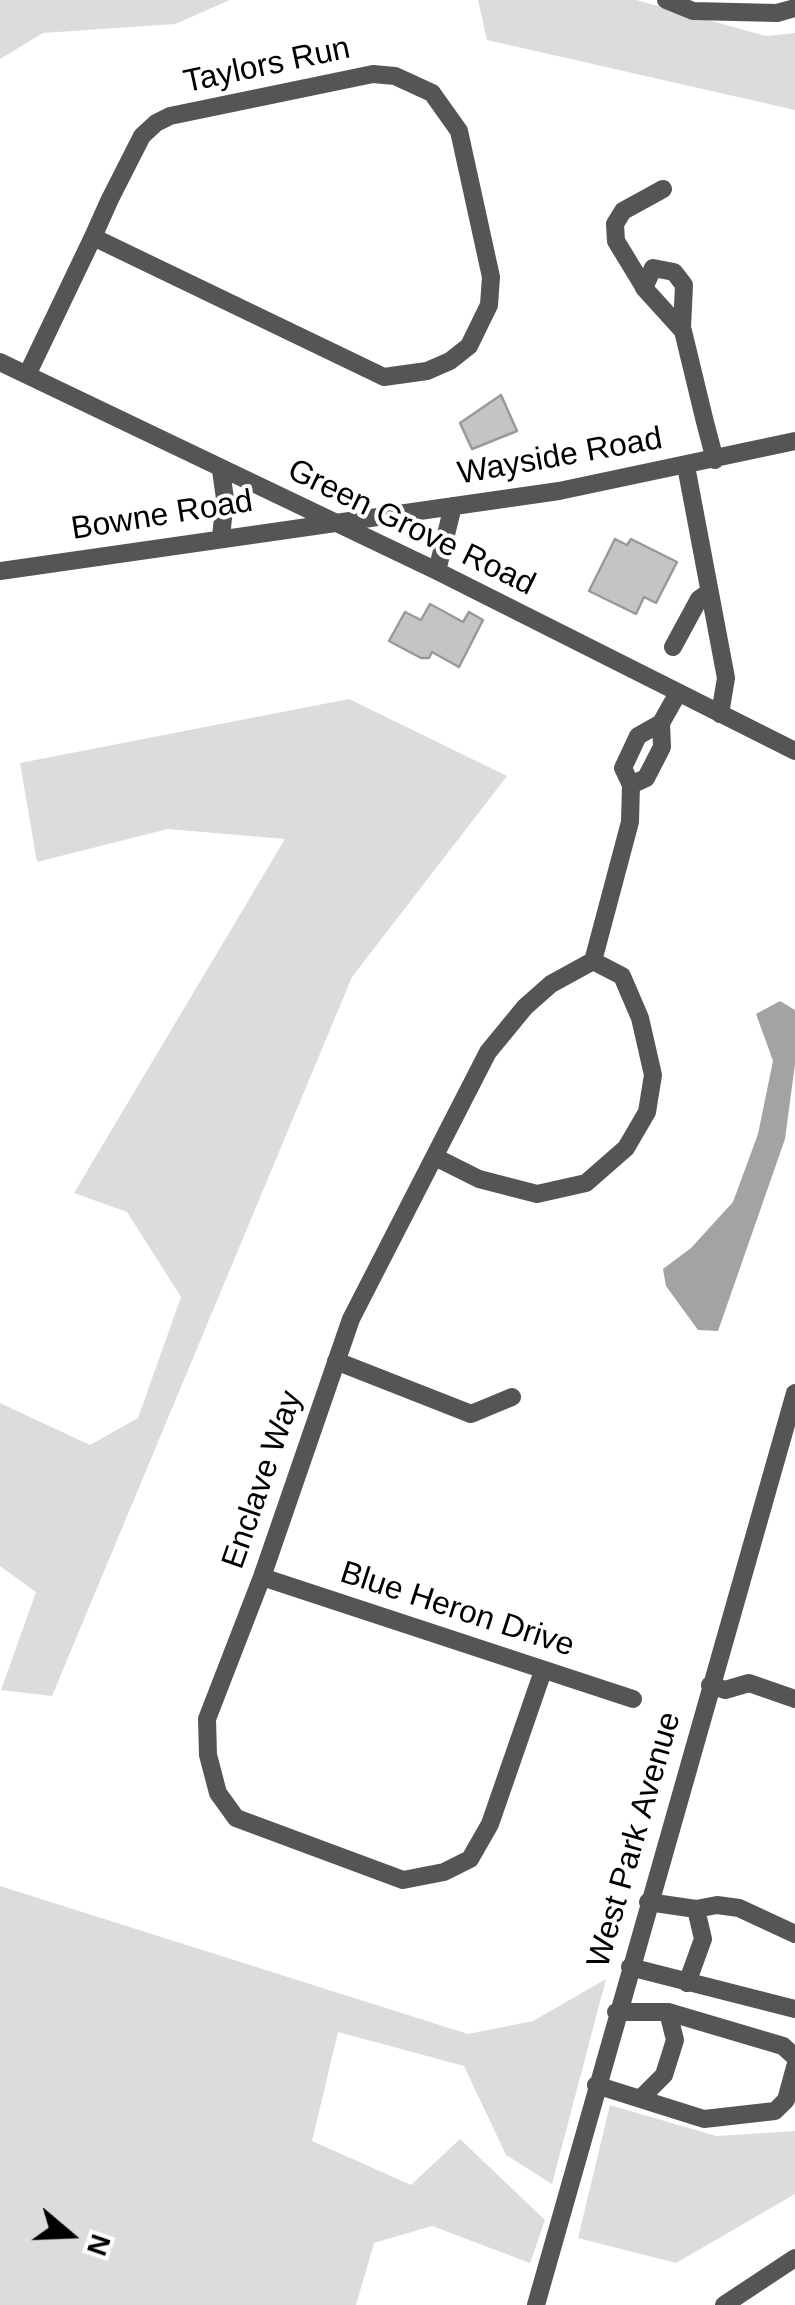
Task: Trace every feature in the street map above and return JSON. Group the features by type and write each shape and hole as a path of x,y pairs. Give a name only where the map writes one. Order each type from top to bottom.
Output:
{"street":[{"path":"666,0 693,12 776,13 795,8"},
{"name":"Taylors Run","path":"28,375 93,237 142,136 170,116 373,74 396,76 432,93 460,131 491,277 489,305 469,346 450,362 427,371 384,376 93,237"},
{"path":"663,189 623,211 614,230 644,286 682,331"},
{"path":"644,286 654,268 671,270 681,279 687,298 682,331 715,460"},
{"name":"Green Grove Road","path":"0,362 437,570 795,751"},
{"name":"Wayside Road","path":"333,522 454,506 686,466 795,441"},
{"path":"686,466 726,678 720,714"},
{"path":"220,470 226,500 220,537"},
{"path":"437,570 454,506"},
{"name":"Bowne Road","path":"0,571 333,522"},
{"path":"673,647 699,599 709,592"},
{"path":"435,1157 479,1179 537,1194 586,1183 626,1148 647,1112 654,1075 640,1018 622,976 592,961 630,822 631,786 624,768 638,736 661,724 678,693"},
{"name":"Enclave Way","path":"544,1671 490,1824 470,1859 444,1872 403,1880 236,1818 218,1793 208,1755 207,1719 262,1577 351,1319 488,1052 525,1007 551,984 592,961"},
{"path":"336,1361 471,1414 512,1397"},
{"name":"West Park Avenue","path":"536,2305 616,2012 795,1393"},
{"name":"Blue Heron Drive","path":"262,1577 633,1700"},
{"path":"710,1685 725,1690 749,1683 795,1698"},
{"path":"648,1902 696,1909 717,1905 739,1908 795,1934"},
{"path":"688,1984 703,1939 696,1909"},
{"path":"630,1967 795,2009"},
{"path":"616,2012 668,2012 783,2046 795,2056"},
{"path":"642,2097 664,2074 675,2040 668,2012"},
{"path":"596,2085 704,2119 774,2111 786,2100 795,2066"},
{"path":"724,2305 795,2258"}],"shaded area":[{"path":"0,0 230,0 175,24 43,33 0,59"},
{"path":"478,0 636,0 766,36 795,33 795,110 487,40"},
{"path":"349,699 507,776 352,977 52,1696 1,1690 36,1592 0,1566 0,1403 90,1445 138,1418 181,1297 127,1212 74,1193 285,839 168,829 37,862 20,763"},
{"path":"780,1001 795,1010 795,1064 785,1139 718,1331 698,1330 666,1286 663,1269 691,1248 733,1202 758,1134 773,1061 756,1014"},
{"path":"0,1886 468,2034 533,2021 606,1979 552,2184 506,2155 464,2066 338,2032 312,2141 411,2185 460,2139 545,2220 530,2263 432,2226 374,2243 356,2305 0,2305"},
{"path":"610,2105 716,2136 795,2131 795,2194 676,2263 578,2238"}],"building":[{"path":"501,395 517,431 472,449 460,423"},
{"path":"615,539 627,545 631,539 677,562 656,603 644,597 636,614 589,591"},
{"path":"430,604 463,622 469,612 483,620 459,667 432,652 429,658 421,658 389,641 405,612 421,620"}]}
